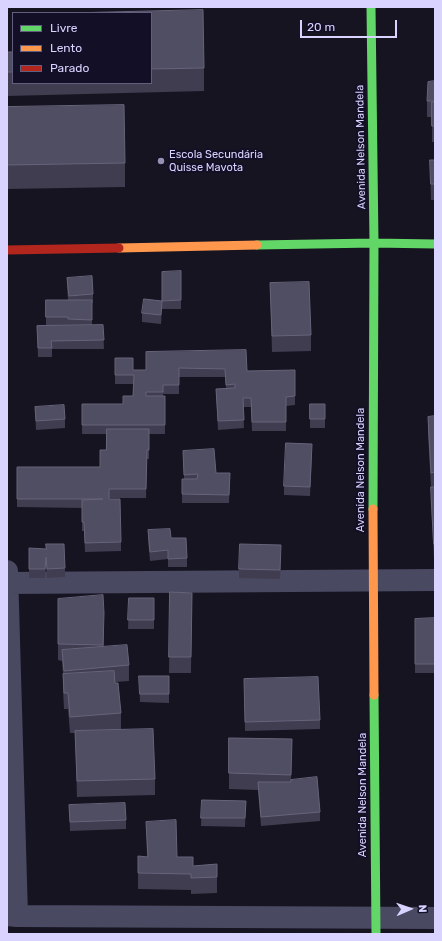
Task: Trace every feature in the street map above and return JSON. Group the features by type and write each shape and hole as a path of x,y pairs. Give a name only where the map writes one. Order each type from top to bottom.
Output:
{"street":[{"name":"Avenida Nelson Mandela","path":"371,7 374,243 373,581 376,926"},
{"path":"7,250 374,243 435,244"},
{"path":"7,571 12,915 376,926 435,918"},
{"path":"7,583 435,580"}],"building":[{"path":"203,10 204,68 152,69 152,12 115,12"},
{"path":"7,52 12,52 12,72 7,72"},
{"path":"435,81 435,101 427,101 428,82"},
{"path":"432,102 435,102 435,126 432,126"},
{"path":"124,105 125,163 7,165 7,107"},
{"path":"430,160 435,160 435,184 431,184"},
{"path":"181,271 181,300 162,301 162,272"},
{"path":"92,276 93,294 69,296 67,278"},
{"path":"309,282 311,335 272,336 270,283"},
{"path":"144,299 162,301 161,315 142,313"},
{"path":"46,300 92,300 92,320 68,319 68,317 46,317"},
{"path":"103,325 104,340 51,341 52,348 38,348 37,326"},
{"path":"246,350 247,371 295,370 295,396 286,397 286,422 252,422 251,398 243,398 244,420 218,421 216,389 235,388 235,384 226,385 225,369 179,368 179,385 163,385 163,392 146,392 146,396 165,396 165,425 82,425 82,404 123,404 123,396 133,396 134,375 115,375 115,358 133,358 133,370 146,370 146,352"},
{"path":"310,404 325,404 325,419 310,419"},
{"path":"64,405 65,419 36,421 35,407"},
{"path":"435,416 435,472 431,473 428,417"},
{"path":"107,429 149,429 146,489 109,489 109,499 120,499 121,542 85,543 84,522 82,522 82,500 103,499 17,499 17,467 100,467 100,450 106,450"},
{"path":"286,443 312,444 310,487 284,486"},
{"path":"214,449 216,473 230,473 229,495 182,494 182,479 197,479 198,474 184,475 183,451"},
{"path":"431,487 435,487 435,544 434,544"},
{"path":"170,529 171,538 186,538 187,558 168,559 168,550 150,552 148,530"},
{"path":"46,544 64,544 65,568 47,569 46,557 45,569 29,569 29,548 46,549"},
{"path":"240,544 281,545 280,570 239,569"},
{"path":"170,592 192,593 191,657 169,657"},
{"path":"103,595 103,645 58,644 58,599"},
{"path":"129,598 154,598 154,620 128,620"},
{"path":"435,618 435,664 415,664 415,619"},
{"path":"127,645 129,665 64,671 62,650"},
{"path":"114,671 115,683 118,683 121,713 70,717 68,693 64,693 63,674"},
{"path":"139,676 169,676 169,694 140,694"},
{"path":"318,677 320,720 245,722 244,679"},
{"path":"153,729 155,779 77,781 75,731"},
{"path":"229,738 292,739 291,775 229,773"},
{"path":"317,777 320,812 261,817 258,782 291,782 291,780"},
{"path":"202,800 246,801 245,818 201,818"},
{"path":"125,803 126,820 70,822 69,805"},
{"path":"176,820 177,857 193,857 193,866 217,864 217,877 191,878 191,874 138,873 138,856 148,857 146,822"}],"traffic: fast":[{"path":"371,7 374,243 373,509"},
{"path":"257,245 374,243 435,244"},
{"path":"374,695 376,934"}],"traffic: slow":[{"path":"119,248 257,245"},
{"path":"373,509 374,695"}],"traffic: jam":[{"path":"7,250 119,248"}],"place":[{"name":"Escola Secundária Quisse Mavota","path":"161,161"}]}
